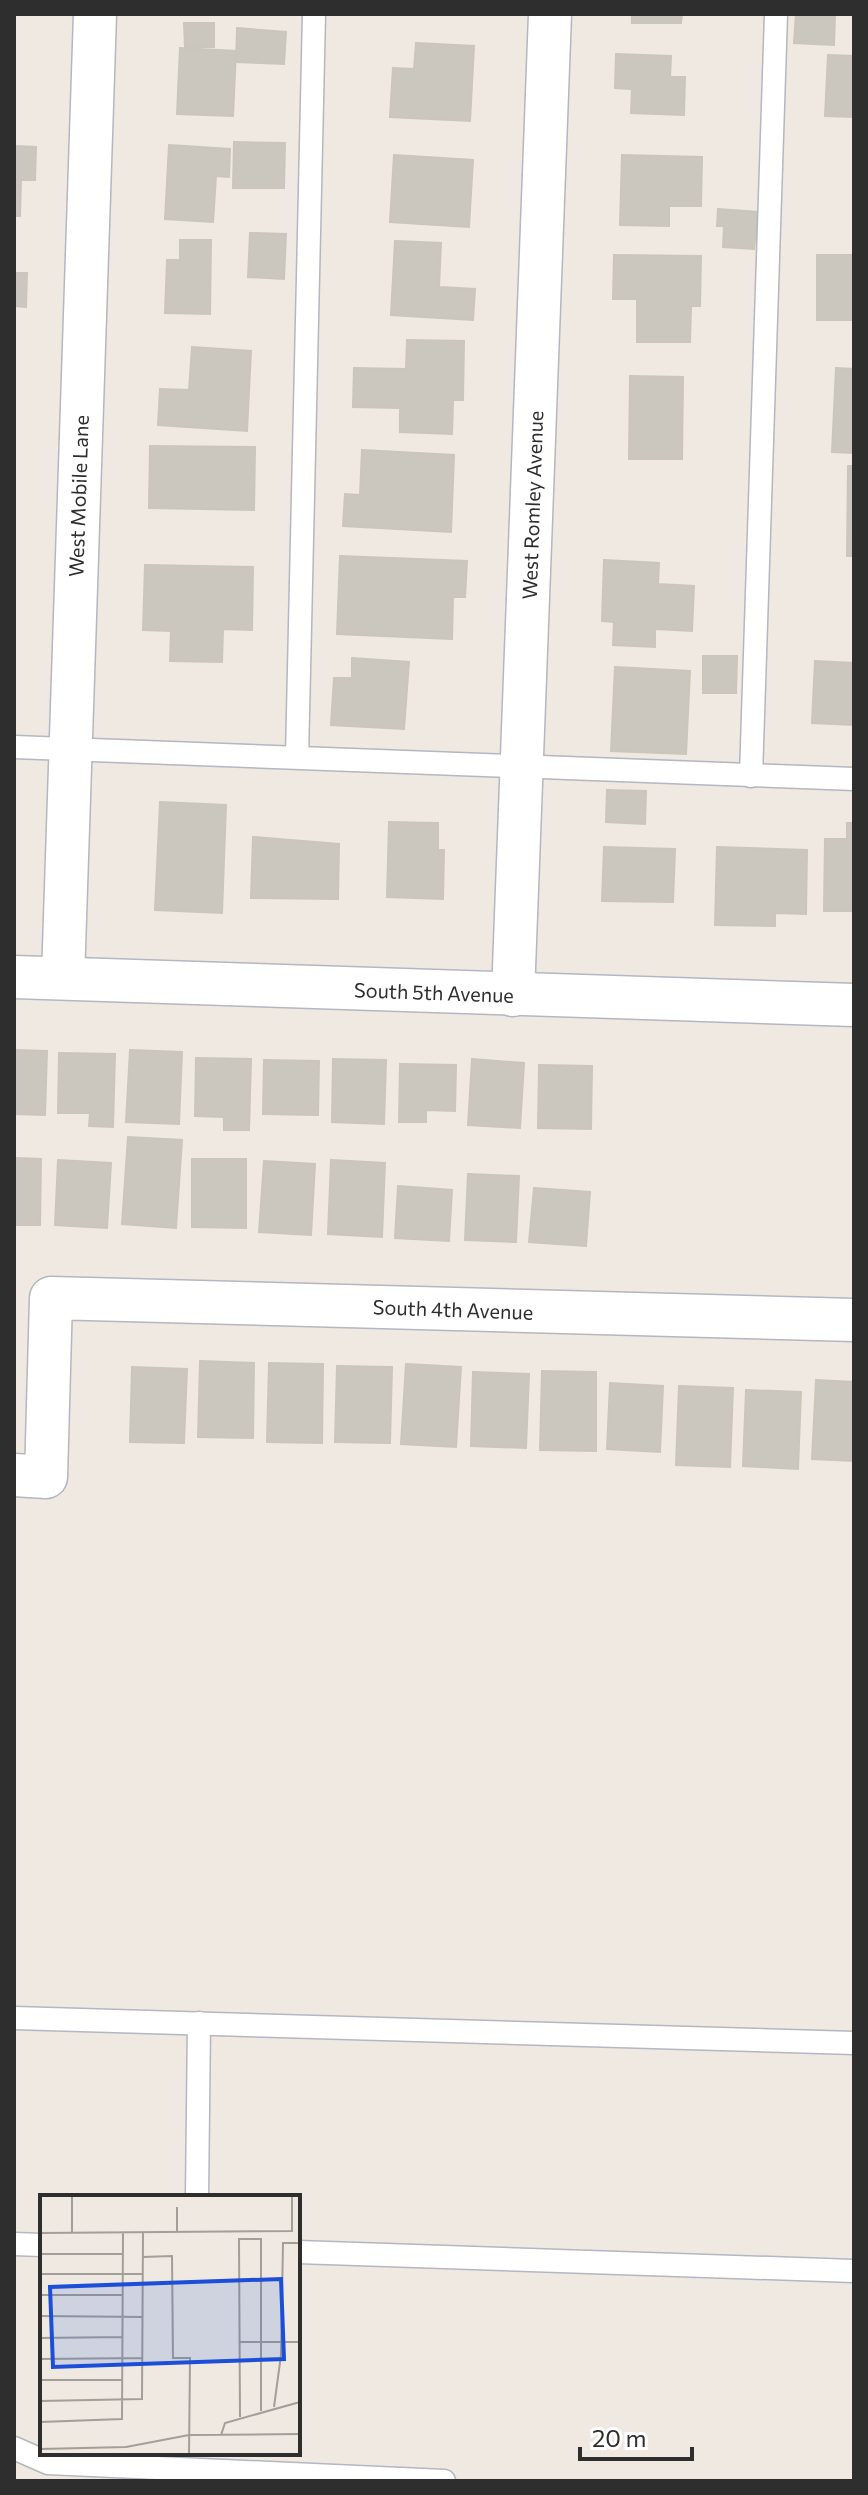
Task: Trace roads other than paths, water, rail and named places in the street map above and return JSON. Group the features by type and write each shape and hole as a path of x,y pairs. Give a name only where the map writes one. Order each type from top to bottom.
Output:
{"street":[{"name":"West Mobile Lane","path":"63,978 95,14"},
{"name":"West Romley Avenue","path":"513,995 550,14"},
{"name":"South 5th Avenue","path":"14,977 854,1005"},
{"name":"South 4th Avenue","path":"30,1476 51,1298 854,1320"}],"lane":[{"path":"297,757 314,14"},
{"path":"751,776 776,14"},
{"path":"14,747 854,779"},
{"path":"14,2018 854,2043"},
{"path":"197,2195 199,2023"},
{"path":"14,2244 40,2245"},
{"path":"300,2252 854,2271"},
{"path":"14,2448 48,2463 194,2467 444,2481"}]}
